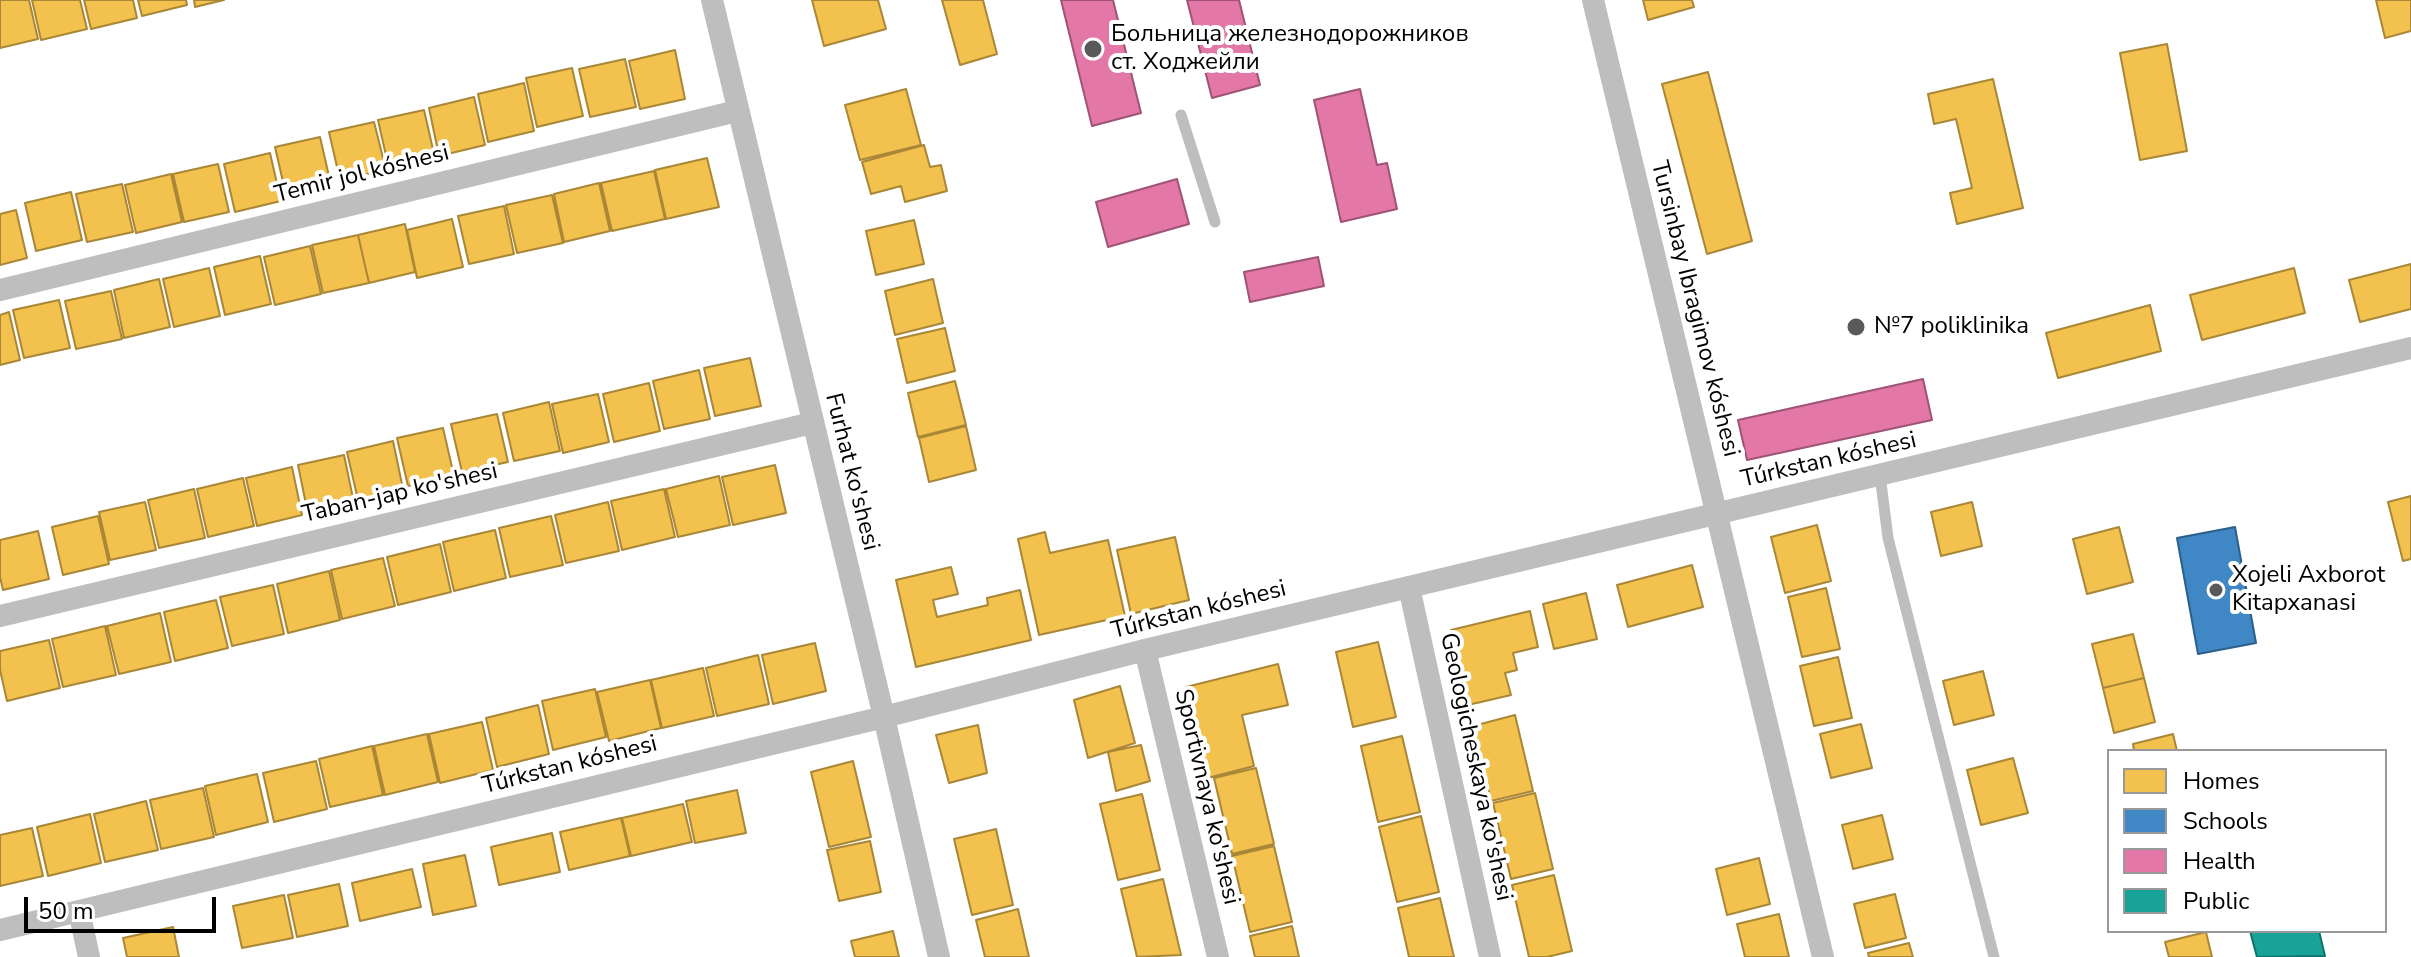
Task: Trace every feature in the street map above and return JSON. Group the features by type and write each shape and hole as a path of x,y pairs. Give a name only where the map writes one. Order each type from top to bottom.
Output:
{"street":[{"name":"Furhat ko'shesi","path":"712,0 939,957"},
{"name":"Tursinbay Ibragimov kóshesi","path":"1593,0 1823,957"},
{"name":"Temir jol kóshesi","path":"0,290 737,111"},
{"name":"Túrkstan kóshesi","path":"0,930 884,717 1145,650 2411,348"},
{"name":"Taban-jap ko'shesi","path":"0,616 812,423"},
{"name":"Geologicheskaya ko'shesi","path":"1409,587 1490,957"},
{"name":"Sportivnaya ko'shesi","path":"1145,650 1218,957"},
{"path":"79,911 89,957"}],"lane":[{"path":"1181,115 1215,222"},
{"path":"1880,475 1888,538 1994,957"}],"building: Homes":[{"path":"0,0 29,0 38,39 0,48"},
{"path":"32,0 80,0 87,29 41,40"},
{"path":"84,0 133,0 137,18 91,29"},
{"path":"138,0 186,0 187,5 142,16"},
{"path":"194,0 224,0 195,7"},
{"path":"812,0 878,0 886,29 824,46"},
{"path":"942,0 983,0 997,54 960,65"},
{"path":"1643,0 1692,0 1694,7 1648,20"},
{"path":"2376,0 2411,0 2411,31 2385,38"},
{"path":"2167,44 2187,151 2140,160 2120,53"},
{"path":"675,50 685,99 640,109 629,61"},
{"path":"625,59 636,107 590,117 579,69"},
{"path":"572,68 583,116 537,127 526,78"},
{"path":"1708,72 1752,241 1707,254 1662,84"},
{"path":"1993,79 2023,208 1957,224 1950,193 1972,188 1956,119 1934,124 1928,94"},
{"path":"524,83 534,131 488,142 478,94"},
{"path":"906,89 921,145 860,160 845,105"},
{"path":"474,97 485,145 439,156 429,108"},
{"path":"424,110 435,158 389,169 378,120"},
{"path":"374,122 386,170 340,180 329,132"},
{"path":"320,137 331,185 286,195 275,147"},
{"path":"924,145 930,167 941,165 947,191 905,202 901,186 871,194 862,162"},
{"path":"270,153 281,201 235,212 224,164"},
{"path":"707,158 719,207 666,219 655,170"},
{"path":"218,164 229,212 184,222 173,174"},
{"path":"654,171 665,219 612,231 601,183"},
{"path":"171,174 182,222 136,233 125,185"},
{"path":"599,183 610,231 564,242 554,194"},
{"path":"122,184 133,232 87,242 76,194"},
{"path":"71,192 82,240 36,251 25,203"},
{"path":"552,195 563,243 517,253 506,205"},
{"path":"504,206 514,254 469,264 458,216"},
{"path":"16,210 27,258 0,265 0,214"},
{"path":"452,219 463,267 417,278 407,230"},
{"path":"914,220 924,264 876,275 866,231"},
{"path":"405,224 415,272 369,283 358,235"},
{"path":"358,235 369,283 323,293 312,245"},
{"path":"310,246 321,294 275,305 264,257"},
{"path":"260,256 271,304 225,315 214,267"},
{"path":"2411,264 2411,309 2360,322 2349,280"},
{"path":"209,268 220,316 174,327 163,279"},
{"path":"2294,268 2305,313 2202,340 2190,295"},
{"path":"159,279 170,327 124,338 114,290"},
{"path":"933,279 943,323 895,335 885,291"},
{"path":"111,291 122,339 76,349 65,301"},
{"path":"59,300 70,348 24,358 13,310"},
{"path":"2150,305 2161,351 2058,378 2046,333"},
{"path":"9,312 20,360 0,365 0,315"},
{"path":"945,328 955,371 907,383 897,339"},
{"path":"750,358 761,406 715,416 704,368"},
{"path":"699,370 710,419 664,429 653,381"},
{"path":"955,381 966,425 918,437 908,393"},
{"path":"649,383 660,431 614,442 603,394"},
{"path":"598,394 609,442 563,453 552,404"},
{"path":"549,402 560,451 514,461 503,413"},
{"path":"497,414 508,462 462,472 451,424"},
{"path":"966,426 976,470 929,482 919,438"},
{"path":"443,428 454,476 408,486 397,438"},
{"path":"393,441 403,489 358,500 347,452"},
{"path":"344,455 354,503 308,514 298,465"},
{"path":"775,465 786,513 733,525 722,477"},
{"path":"292,467 302,515 257,526 246,478"},
{"path":"719,476 730,525 678,537 666,489"},
{"path":"243,478 254,526 208,537 197,489"},
{"path":"194,489 205,538 159,548 148,500"},
{"path":"664,489 675,537 622,550 611,501"},
{"path":"2411,496 2411,559 2403,561 2388,502"},
{"path":"145,502 156,550 110,560 99,512"},
{"path":"608,502 619,551 566,563 555,515"},
{"path":"1972,502 1982,546 1941,556 1931,512"},
{"path":"98,516 109,564 63,575 52,527"},
{"path":"551,516 563,565 510,577 499,528"},
{"path":"1817,525 1831,581 1785,593 1771,537"},
{"path":"2119,527 2133,582 2087,594 2073,539"},
{"path":"495,530 506,578 454,591 443,542"},
{"path":"38,531 49,579 3,590 0,540"},
{"path":"1045,532 1050,553 1108,540 1125,616 1039,635 1018,539"},
{"path":"1175,537 1189,600 1131,614 1117,550"},
{"path":"440,544 451,592 398,605 387,557"},
{"path":"383,558 395,606 342,619 331,570"},
{"path":"1692,565 1703,607 1628,627 1617,585"},
{"path":"951,567 958,594 933,600 937,617 988,605 987,598 1020,590 1031,640 916,667 896,580"},
{"path":"329,571 340,620 288,633 277,584"},
{"path":"273,585 284,634 232,646 220,597"},
{"path":"1826,588 1840,649 1802,657 1788,597"},
{"path":"1586,593 1597,639 1554,649 1543,604"},
{"path":"216,600 228,648 175,661 164,612"},
{"path":"1530,611 1538,647 1513,653 1517,670 1505,673 1511,695 1468,705 1451,630"},
{"path":"160,613 171,662 119,674 107,626"},
{"path":"105,626 116,675 63,687 52,639"},
{"path":"2133,634 2144,678 2103,688 2092,644"},
{"path":"49,640 60,688 7,701 0,670 0,651"},
{"path":"1378,642 1396,717 1353,727 1336,652"},
{"path":"815,643 826,691 773,704 762,655"},
{"path":"758,655 769,704 717,716 706,668"},
{"path":"1838,657 1852,718 1814,726 1800,666"},
{"path":"1278,664 1288,705 1242,715 1254,766 1208,778 1186,687"},
{"path":"703,668 714,716 662,728 651,680"},
{"path":"1983,671 1994,715 1954,725 1943,681"},
{"path":"2144,678 2155,722 2114,733 2103,688"},
{"path":"650,680 661,728 609,741 597,692"},
{"path":"1120,686 1135,743 1088,758 1074,700"},
{"path":"595,689 606,737 553,750 542,701"},
{"path":"538,705 549,754 497,767 486,718"},
{"path":"1515,715 1533,791 1491,801 1473,726"},
{"path":"482,722 493,770 440,783 429,734"},
{"path":"1861,724 1872,768 1831,778 1820,734"},
{"path":"978,725 987,773 949,783 936,735"},
{"path":"427,734 438,782 385,795 374,746"},
{"path":"2173,734 2177,749 2134,749 2133,744"},
{"path":"1402,736 1420,812 1378,822 1361,746"},
{"path":"1141,745 1150,781 1116,791 1108,752"},
{"path":"372,746 383,795 330,807 319,759"},
{"path":"2013,758 2028,813 1981,825 1967,770"},
{"path":"316,761 327,809 274,822 263,773"},
{"path":"853,761 871,837 829,847 811,772"},
{"path":"1256,768 1274,844 1232,854 1214,778"},
{"path":"257,774 268,822 216,835 205,786"},
{"path":"203,788 214,837 161,849 150,800"},
{"path":"737,790 746,833 695,843 686,801"},
{"path":"1535,793 1553,869 1511,879 1493,803"},
{"path":"1142,794 1160,870 1118,880 1100,804"},
{"path":"146,801 158,850 105,862 94,814"},
{"path":"683,804 692,842 631,856 622,818"},
{"path":"90,814 101,863 48,876 37,827"},
{"path":"1882,815 1893,859 1853,869 1842,825"},
{"path":"1421,816 1439,892 1397,902 1379,827"},
{"path":"621,818 630,856 569,870 560,832"},
{"path":"32,828 43,876 0,886 0,835"},
{"path":"996,829 1013,905 972,915 954,839"},
{"path":"552,833 560,872 499,885 491,847"},
{"path":"870,841 881,892 839,901 827,850"},
{"path":"1274,846 1292,922 1250,932 1232,856"},
{"path":"465,855 476,906 433,915 423,864"},
{"path":"1759,858 1770,904 1727,915 1716,869"},
{"path":"412,869 421,907 360,921 352,883"},
{"path":"1554,875 1572,951 1547,957 1529,957 1512,885"},
{"path":"1163,879 1181,955 1137,957 1121,889"},
{"path":"339,884 348,926 297,937 288,895"},
{"path":"1895,894 1906,938 1865,948 1854,904"},
{"path":"284,895 293,938 242,948 233,906"},
{"path":"1440,898 1454,957 1409,957 1398,908"},
{"path":"1018,909 1029,957 985,957 976,920"},
{"path":"1779,914 1789,957 1745,957 1737,924"},
{"path":"1292,926 1299,957 1255,957 1250,936"},
{"path":"173,927 179,957 127,957 123,938"},
{"path":"893,931 899,957 855,957 851,941"},
{"path":"2206,933 2212,957 2169,957 2165,942"},
{"path":"1909,943 1913,957 1869,957 1868,953"}],"building: Schools":[{"name":"Xojeli Axborot Kitapxanasi","path":"2235,527 2256,643 2198,654 2177,538"}],"building: Health":[{"path":"1061,0 1113,0 1141,113 1092,126"},
{"path":"1187,0 1239,0 1260,85 1212,98"},
{"path":"1360,89 1377,165 1387,163 1397,209 1341,222 1314,100"},
{"path":"1177,179 1189,224 1108,247 1096,202"},
{"path":"1318,257 1324,286 1250,302 1244,272"},
{"path":"1923,379 1932,420 1747,460 1738,420"}],"building: Public":[{"path":"2251,933 2319,933 2325,956 2257,957"}],"place":[{"name":"Больница железнодорожников ст. Ходжейли","path":"1093,49"},
{"name":"№7 poliklinika","path":"1856,327"},
{"name":"Xojeli Axborot Kitapxanasi","path":"2216,590"}]}
